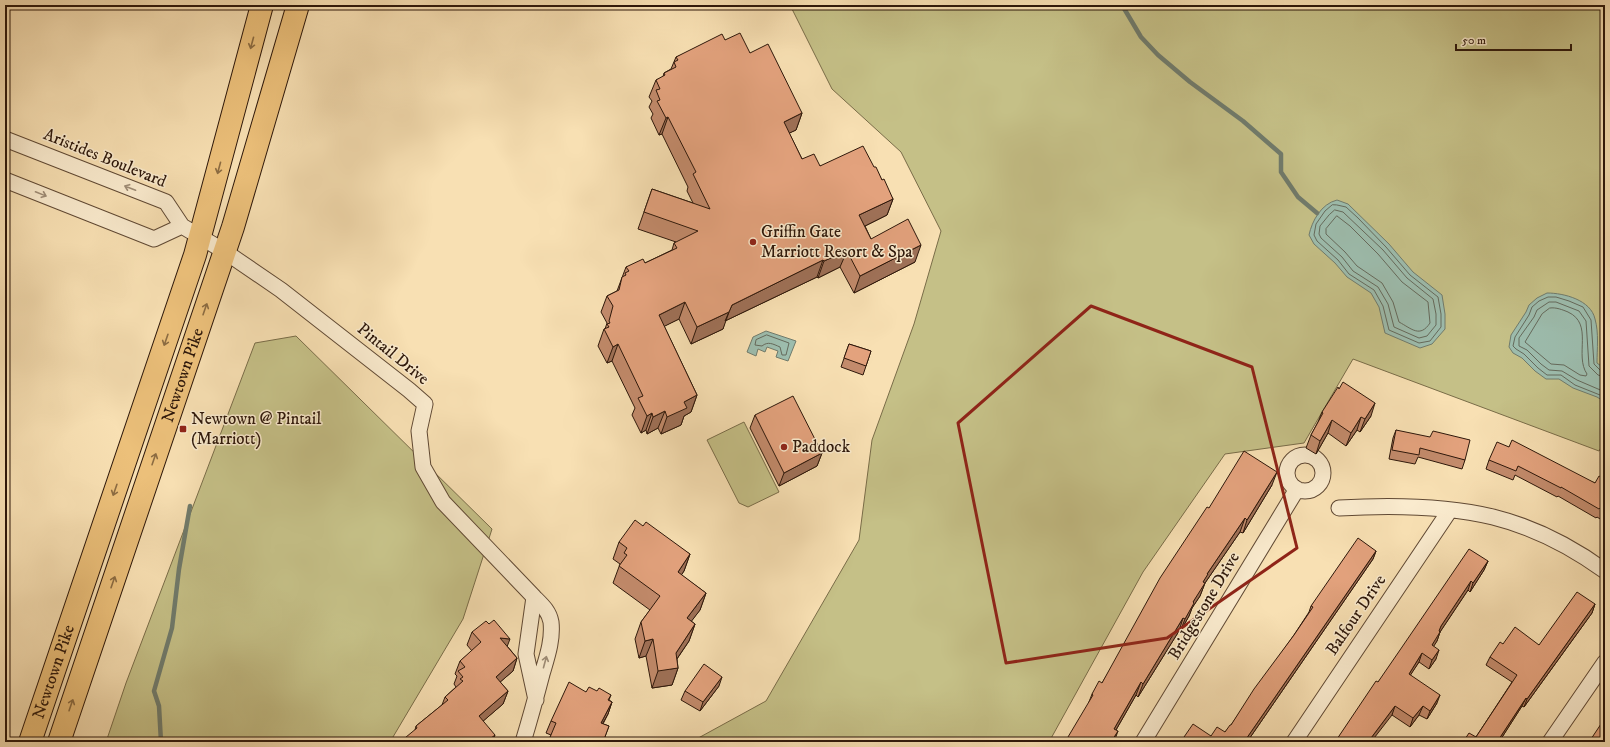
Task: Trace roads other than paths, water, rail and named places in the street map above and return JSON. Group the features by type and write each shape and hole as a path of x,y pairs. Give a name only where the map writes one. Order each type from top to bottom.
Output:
{"highway":[{"name":"Newtown Pike","path":"30,742 262,5"},
{"name":"Newtown Pike","path":"59,742 224,251 259,141 298,5"}],"street":[{"name":"Aristides Boulevard","path":"5,139 166,202 191,231"},
{"path":"5,180 154,239 191,231 224,251"},
{"name":"Pintail Drive","path":"224,251 281,290 425,404 419,431 423,467 444,502 546,609 551,621 551,640 536,700 523,742"},
{"name":"Bridgestone Drive","path":"1143,742 1297,489"},
{"path":"1339,508 1410,507 1450,510 1494,517 1531,530 1561,543 1605,570"},
{"name":"Balfour Drive","path":"1294,742 1450,510"},
{"name":"Pintail Drive","path":"534,597 526,654 536,700"},
{"path":"1550,742 1605,662"}],"water":[{"path":"1337,200 1348,204 1389,244 1413,272 1442,295 1445,314 1445,329 1432,344 1420,348 1385,333 1379,307 1371,293 1347,277 1335,263 1314,244 1309,235 1312,224 1326,205"},
{"path":"1547,293 1569,296 1583,302 1592,312 1597,330 1597,363 1605,369 1605,402 1597,397 1573,388 1559,379 1546,379 1535,371 1522,358 1513,353 1509,347 1511,335 1529,305 1537,298"},
{"path":"766,331 796,341 788,361 776,357 778,351 767,347 765,352 758,349 756,356 747,352 753,337"}],"waterway":[{"path":"1122,5 1141,37 1158,55 1190,82 1243,121 1281,154 1281,172 1298,197 1317,213"},
{"path":"161,742 159,706 154,691 172,628 179,569 190,506"}],"place":[{"name":"Griffin Gate Marriott Resort & Spa","path":"753,242"},
{"name":"Newtown @ Pintail (Marriott)","path":"183,429"},
{"name":"Paddock","path":"784,447"}]}
